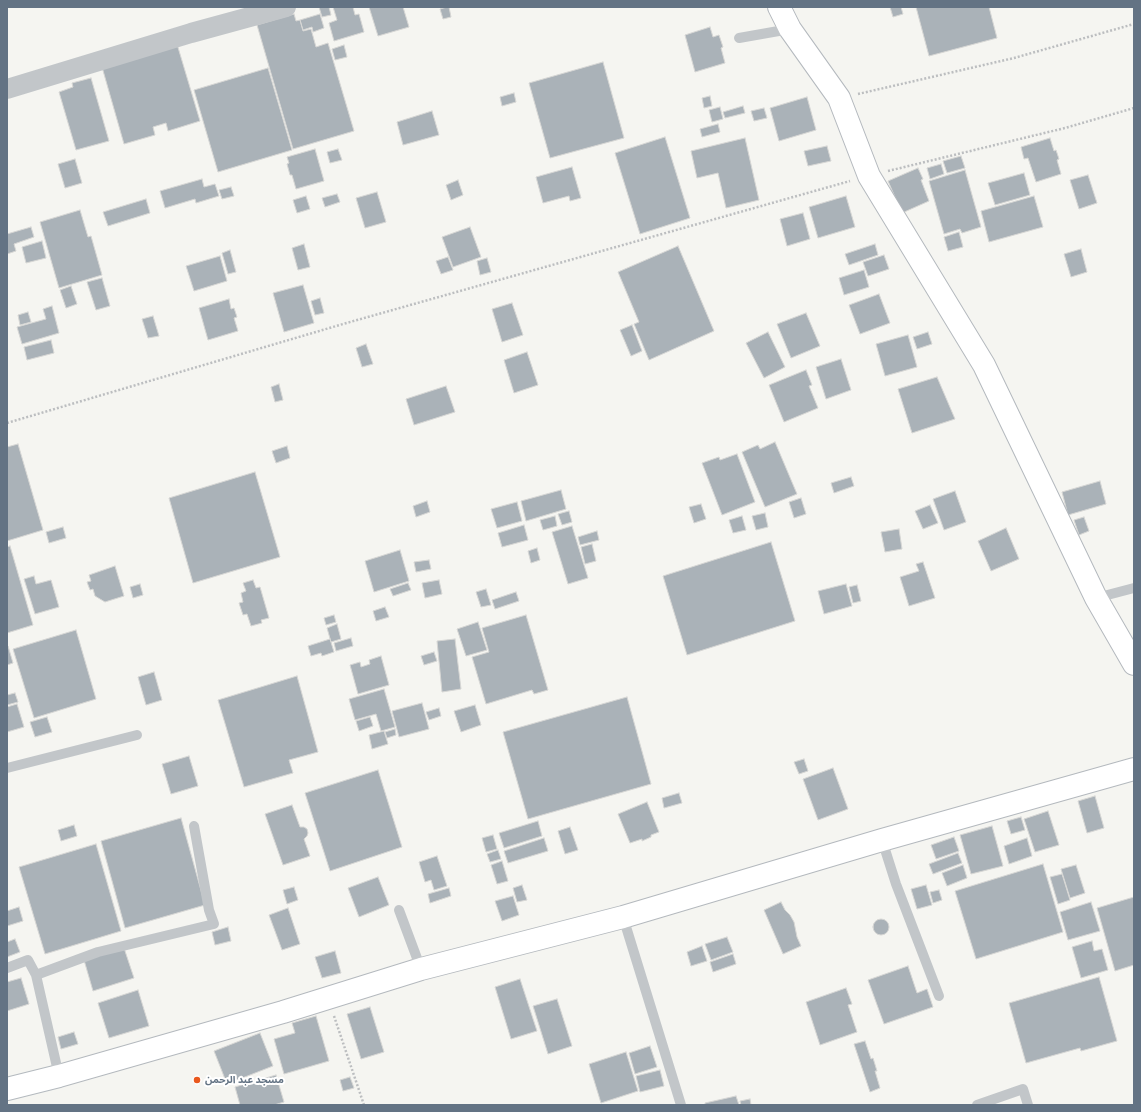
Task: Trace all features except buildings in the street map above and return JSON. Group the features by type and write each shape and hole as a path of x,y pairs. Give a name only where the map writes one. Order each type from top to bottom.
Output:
{"main road":[{"path":"780,7 790,29 840,98 869,176 984,365 1096,598 1134,664"},
{"path":"7,1089 59,1076 283,1012 421,969 623,917 882,840 1134,769"}],"street":[{"path":"7,88 191,33 286,7"}],"lane":[{"path":"739,38 790,29"},
{"path":"1096,598 1134,588"},
{"path":"7,768 137,735"},
{"path":"36,975 98,952 214,924 209,910 194,826"},
{"path":"882,840 896,884 939,996"},
{"path":"399,910 421,969"},
{"path":"623,917 681,1105"},
{"path":"7,968 28,960 36,975 59,1076"},
{"path":"977,1105 1023,1089 1028,1105"}],"path":[{"path":"840,98 1014,58 1134,24"},
{"path":"7,423 343,324 869,176 1065,128 1134,108"},
{"path":"328,997 364,1105"}],"place":[{"name":"مسجد عبد الرحمن","path":"197,1080"}]}
